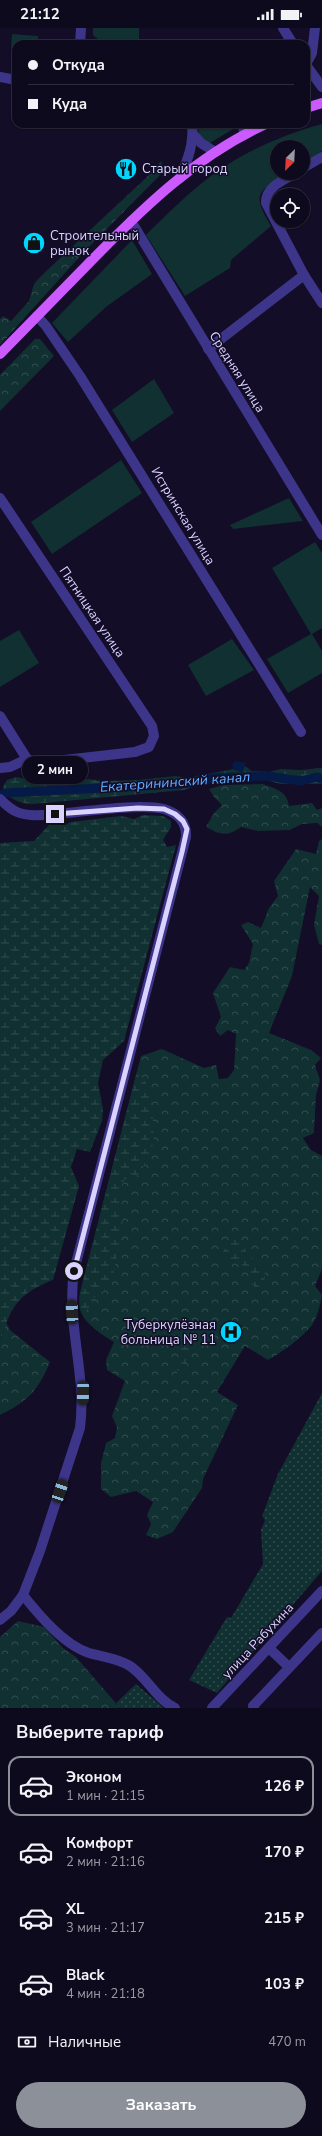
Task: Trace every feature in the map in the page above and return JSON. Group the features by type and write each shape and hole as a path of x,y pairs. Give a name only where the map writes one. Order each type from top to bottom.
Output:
{"main road":[{"path":"310,107 322,103"},
{"path":"0,354 131,221 180,178 244,129"}],"street":[{"path":"80,40 81,28"},
{"path":"282,28 290,40"},
{"path":"310,57 312,53 315,28"},
{"path":"310,70 322,87"},
{"path":"0,78 12,80"},
{"path":"180,178 191,150 194,135 193,128"},
{"path":"194,135 201,143 215,152"},
{"path":"310,164 322,157"},
{"path":"285,180 271,189 266,196 266,203 304,275 322,303"},
{"name":"Средняя улица","path":"131,221 322,535"},
{"path":"208,349 304,275"},
{"name":"Истринская улица","path":"37,316 46,326 84,382 301,732"},
{"name":"Пятницкая улица","path":"0,498 152,726 154,734 151,743 144,749 135,752 38,763 26,759"},
{"path":"0,716 26,759 10,768 0,768"},
{"path":"0,799 9,808 18,812 41,815 138,808 164,809 175,814 183,821 187,829 74,1271 71,1304 82,1387 80,1428 43,1544 23,1595 11,1611 0,1620"},
{"name":"улица Рабухина","path":"212,1708 322,1591"},
{"path":"23,1595 68,1642 90,1653 106,1656 130,1666 164,1702 175,1708"},
{"path":"254,1708 253,1706 322,1633"},
{"path":"269,1648 289,1667"}],"green space":[{"path":"93,28 139,28 139,40 99,40 93,35"},
{"path":"12,34 38,36 38,40 12,40 11,48"},
{"path":"322,124 322,151 310,159 310,140 275,140 292,133"},
{"path":"198,128 233,128 210,143 200,137"},
{"path":"270,142 270,180 276,180 264,189 260,200 270,227 231,260 230,268 185,296 146,235 168,213 207,179 233,161"},
{"path":"161,161 164,171 83,253 0,345 0,319 3,316 11,321 29,301 34,284 42,275 148,176"},
{"path":"132,240 152,274 106,307 68,342 52,323"},
{"path":"35,339 40,339 54,356 0,411 0,375"},
{"path":"154,379 174,413 132,442 112,410"},
{"path":"121,460 142,493 52,554 31,522"},
{"path":"289,498 303,521 233,529 230,525"},
{"path":"315,542 322,553 322,628 312,634 322,651 322,673 288,693 267,659 311,634 272,568"},
{"path":"19,630 39,663 0,687 0,641"},
{"path":"232,639 254,670 206,696 188,665"},
{"path":"245,766 252,771 269,772 281,769 300,770 322,768 322,784 280,784 263,779 225,779 209,781 184,790 33,804 21,802 11,798 4,793 3,786 7,780 16,777 47,783 89,779 101,781 138,780 176,776 187,778 233,769 242,772"},
{"path":"263,784 280,791 286,797 289,806 312,803 317,810 322,808 322,827 317,823 302,824 290,830 258,831 241,827 228,834 224,834 206,827 214,813 222,805 209,789 224,785"},
{"path":"143,815 163,816 171,821 171,827 163,840 167,847 176,845 124,1041 103,1060 98,1083 103,1109 102,1121 90,1152 77,1149 71,1167 79,1186 53,1280 41,1285 24,1296 12,1310 0,1342 0,843 34,841 49,825 64,825 71,822 121,816 134,819"},
{"path":"322,839 322,945 319,944 314,925 319,896 310,887 292,976 269,1033 311,1050 321,1058 315,1065 320,1080 316,1095 314,1133 303,1138 311,1150 322,1156 322,1269 315,1286 322,1295 320,1307 314,1322 308,1330 292,1344 268,1360 245,1346 217,1392 238,1405 203,1479 202,1488 173,1532 157,1539 146,1535 151,1524 147,1515 153,1502 136,1491 111,1497 101,1489 101,1463 106,1443 115,1438 117,1427 112,1416 125,1381 107,1370 106,1360 114,1342 91,1326 82,1315 79,1302 81,1290 141,1056 162,1049 204,1068 216,1065 219,1079 228,1078 234,1070 236,1034 228,1030 220,1036 215,1028 221,1017 213,993 230,967 244,970 249,963 253,944 241,925 248,922 261,928 269,908 278,896 274,881 296,849 316,854 319,841"},
{"path":"137,1071 146,1083 152,1099 154,1142 148,1159 137,1176 124,1180 119,1194 123,1226 112,1281 103,1292 96,1295 91,1306 82,1314 79,1304 84,1277"},
{"path":"233,1238 241,1240 248,1256 257,1261 265,1269 264,1283 259,1294 250,1280 247,1268 236,1261 222,1261 222,1253"},
{"path":"6,1322 10,1330 50,1362 41,1381 31,1394 18,1405 0,1415 0,1342"},
{"path":"188,1323 190,1337 189,1351 185,1364 177,1376 178,1359"},
{"path":"322,1393 322,1571 217,1693 189,1680 227,1617 231,1618 263,1564 261,1530 265,1520 262,1516 278,1474"},
{"path":"18,1621 44,1627 63,1648 76,1657 120,1708 0,1708 0,1637"},
{"path":"136,1684 164,1708 120,1708 116,1703"}],"water":[{"path":"235,761 246,763 242,772 233,769 232,765"}],"waterway":[{"name":"Екатерининский канал","path":"4,793 183,784 213,778 267,776 301,781 317,777 322,779"}],"place":[{"name":"Старый город","path":"126,169"},
{"name":"Строительный рынок","path":"34,243"},
{"name":"Туберкулёзная больница № 11","path":"231,1332"}],"route":[{"path":"55,814 138,808 164,809 175,814 183,821 187,829 186,838 74,1271"}]}
